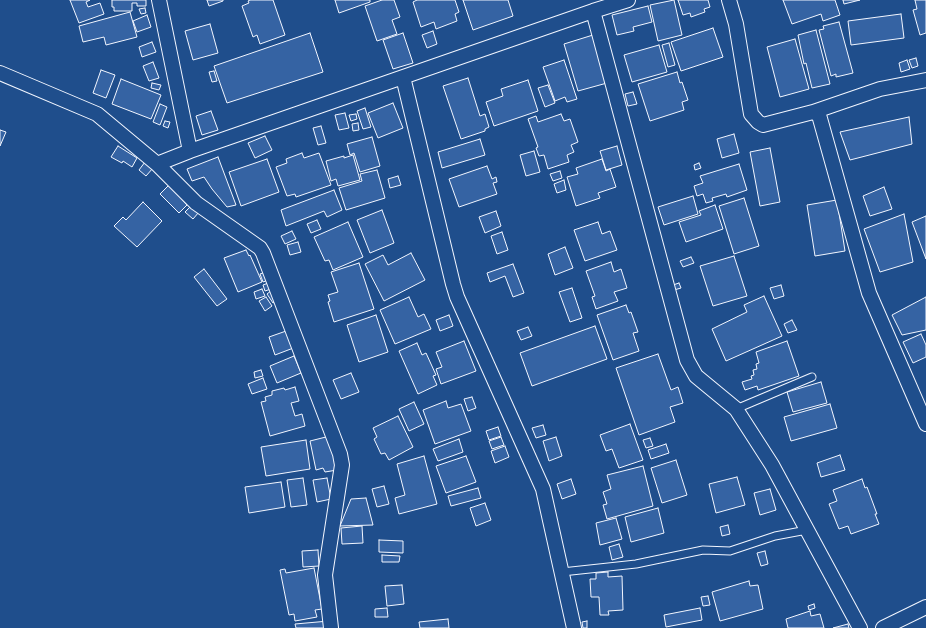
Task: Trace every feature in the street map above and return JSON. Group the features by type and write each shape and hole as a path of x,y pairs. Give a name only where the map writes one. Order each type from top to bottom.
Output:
{"street":[{"path":"159,0 190,151"},
{"path":"157,164 190,151 628,0"},
{"path":"729,0 736,24 751,114 763,125 813,112 880,89 926,80"},
{"path":"593,11 687,360 696,376 736,409 772,465 860,628"},
{"path":"0,73 97,114 157,164 196,203 260,248 263,253 338,446 342,465 325,575 331,628"},
{"path":"403,77 457,297 540,479 574,628"},
{"path":"813,112 819,115 869,293 926,424"},
{"path":"883,628 926,607"}],"lane":[{"path":"736,409 812,377"},
{"path":"562,572 636,564 703,550 730,551 774,536 807,530"}],"building":[{"path":"70,0 90,0 86,2 88,7 100,3 104,14 79,23"},
{"path":"112,0 146,0 146,6 137,6 137,3 132,3 132,11 114,11 114,7 112,7"},
{"path":"207,0 223,0 223,1 209,6"},
{"path":"273,0 285,35 260,44 257,35 253,37 242,6 249,3 248,1"},
{"path":"335,0 370,0 370,2 339,13"},
{"path":"382,0 394,0 400,17 392,20 397,34 377,41 365,6"},
{"path":"417,0 455,0 459,12 455,14 457,21 436,29 434,22 421,27 413,2"},
{"path":"463,0 508,0 513,16 473,30"},
{"path":"674,0 682,35 658,41 650,5"},
{"path":"678,0 708,0 710,7 704,9 705,12 691,17 690,13 683,15"},
{"path":"783,0 835,0 840,15 823,21 821,14 792,24"},
{"path":"843,0 860,0 844,4"},
{"path":"915,0 926,0 926,33 920,35 913,10 917,9"},
{"path":"648,6 652,22 633,27 634,31 617,35 612,15"},
{"path":"145,8 146,13 141,14 139,9"},
{"path":"130,12 137,37 106,45 104,37 83,42 79,26"},
{"path":"901,14 904,38 851,45 848,21"},
{"path":"147,15 151,27 137,32 133,21"},
{"path":"839,22 853,73 836,77 836,74 831,76 819,30 824,29 823,26"},
{"path":"210,24 218,53 193,60 185,31"},
{"path":"713,28 723,57 681,71 671,42"},
{"path":"816,30 830,84 812,88 806,63 804,64 798,35"},
{"path":"433,31 437,44 427,48 422,35"},
{"path":"310,33 323,72 227,103 214,66"},
{"path":"403,33 413,63 393,69 383,40"},
{"path":"593,35 607,83 578,91 564,44"},
{"path":"795,39 809,89 780,97 767,47"},
{"path":"152,42 156,52 142,57 139,47"},
{"path":"669,43 675,65 668,67 662,45"},
{"path":"659,45 667,72 632,82 624,55"},
{"path":"916,58 918,66 912,68 909,60"},
{"path":"564,60 577,99 567,102 565,97 555,101 543,67"},
{"path":"907,60 910,69 901,72 899,63"},
{"path":"153,62 159,78 149,81 143,66"},
{"path":"101,70 115,75 106,98 93,93"},
{"path":"214,71 217,81 212,82 209,72"},
{"path":"677,72 680,83 682,82 688,100 682,102 684,110 650,121 638,84"},
{"path":"468,78 480,116 485,114 489,127 485,129 485,131 461,139 443,86"},
{"path":"121,79 161,95 151,119 112,104"},
{"path":"528,80 538,111 494,126 486,102 503,96 501,89"},
{"path":"152,83 161,85 159,90 151,88"},
{"path":"548,85 555,103 545,107 538,88"},
{"path":"633,92 637,104 628,106 625,94"},
{"path":"393,103 403,128 378,138 368,113"},
{"path":"160,104 167,107 160,125 153,122"},
{"path":"365,108 371,127 363,129 357,111"},
{"path":"211,111 218,130 202,135 196,116"},
{"path":"345,113 349,128 339,130 335,115"},
{"path":"356,114 357,119 351,121 349,115"},
{"path":"561,114 564,121 570,119 578,142 571,145 574,152 567,155 569,162 548,169 544,155 539,156 536,148 538,147 528,119 536,116 538,122"},
{"path":"909,117 912,144 850,160 840,132"},
{"path":"165,121 170,122 168,128 163,126"},
{"path":"358,123 359,130 353,131 352,124"},
{"path":"321,126 326,143 318,145 313,128"},
{"path":"0,130 6,132 0,146"},
{"path":"734,134 739,153 722,158 717,139"},
{"path":"265,136 272,150 255,158 248,143"},
{"path":"372,137 380,166 360,172 354,153 350,155 347,144"},
{"path":"480,139 485,155 442,168 438,152"},
{"path":"118,146 137,158 132,167 123,161 122,163 111,157"},
{"path":"617,146 622,165 606,170 600,151"},
{"path":"770,148 780,202 760,206 750,152"},
{"path":"534,151 540,172 526,176 520,155"},
{"path":"302,153 304,158 319,153 331,185 296,197 295,194 287,196 276,167 287,163 286,159"},
{"path":"353,155 360,180 338,186 336,179 331,181 326,161"},
{"path":"218,157 236,205 227,207 204,177 192,181 187,169"},
{"path":"267,159 279,192 241,206 229,172"},
{"path":"602,159 606,171 610,169 616,187 598,193 600,198 576,206 567,177 578,174 576,168"},
{"path":"145,162 153,168 146,176 139,170"},
{"path":"699,163 701,168 695,170 694,165"},
{"path":"739,164 747,190 727,197 726,194 712,198 713,201 706,203 703,194 697,196 694,186 703,183 700,176"},
{"path":"487,166 492,179 496,177 497,182 493,183 497,194 459,207 449,179"},
{"path":"377,170 385,198 346,210 339,188 362,181 360,174"},
{"path":"560,171 562,178 553,181 550,174"},
{"path":"398,176 401,185 390,188 388,179"},
{"path":"564,180 566,190 557,193 554,184"},
{"path":"169,185 183,196 181,198 187,205 179,213 160,194"},
{"path":"884,187 892,209 870,216 863,196"},
{"path":"334,190 342,210 327,217 324,211 286,226 281,210"},
{"path":"693,196 698,214 664,225 658,207"},
{"path":"744,198 759,246 734,254 719,206"},
{"path":"837,200 845,251 815,256 807,205"},
{"path":"143,202 162,221 137,247 114,226 123,217 126,220"},
{"path":"192,205 199,212 193,219 185,212"},
{"path":"715,205 723,229 686,242 679,222 701,215 699,211"},
{"path":"382,210 394,243 370,253 357,220"},
{"path":"496,211 501,226 485,233 479,217"},
{"path":"904,214 913,262 880,272 864,229"},
{"path":"926,216 926,259 912,222"},
{"path":"317,220 321,229 311,233 307,224"},
{"path":"348,222 363,257 333,270 329,260 325,261 314,237"},
{"path":"598,222 602,234 610,231 617,250 585,261 574,230"},
{"path":"292,231 296,239 285,244 281,236"},
{"path":"502,232 508,250 497,254 491,236"},
{"path":"298,242 301,252 290,255 287,245"},
{"path":"565,247 573,268 555,275 548,254"},
{"path":"246,250 249,256 250,255 262,282 238,292 224,258"},
{"path":"411,253 425,280 384,301 365,264 383,255 388,265"},
{"path":"734,256 747,296 713,306 700,266"},
{"path":"691,257 694,263 683,267 680,261"},
{"path":"611,262 614,272 621,269 627,288 614,292 618,301 596,309 592,297 595,296 586,271"},
{"path":"359,263 374,309 334,322 328,302 330,301 328,295 338,292 331,272"},
{"path":"513,264 524,293 513,297 505,276 490,282 487,273"},
{"path":"204,269 227,299 217,306 194,277"},
{"path":"268,271 271,279 263,282 260,274"},
{"path":"271,282 274,288 265,291 263,285"},
{"path":"679,283 681,288 674,290 673,285"},
{"path":"781,285 784,296 774,299 770,288"},
{"path":"572,288 582,318 570,322 559,292"},
{"path":"262,289 265,296 256,299 254,292"},
{"path":"272,290 279,299 273,303 267,294"},
{"path":"764,296 782,336 726,361 712,329 747,312 744,305"},
{"path":"266,297 272,306 265,311 259,301"},
{"path":"409,297 418,317 424,314 431,329 395,344 380,310"},
{"path":"926,297 926,330 902,335 892,315"},
{"path":"626,305 629,313 631,312 638,332 633,333 639,351 613,360 597,315"},
{"path":"376,315 388,352 359,362 347,325"},
{"path":"449,315 453,326 440,331 436,320"},
{"path":"792,320 797,330 788,333 784,324"},
{"path":"595,326 607,359 532,386 520,353"},
{"path":"528,327 532,336 521,340 517,331"},
{"path":"289,330 296,347 275,355 269,337"},
{"path":"921,334 926,345 926,357 913,363 903,342"},
{"path":"464,341 476,371 441,384 436,369 442,367 436,352"},
{"path":"787,341 799,376 758,390 757,386 745,390 742,382 752,379 751,376 754,375 753,370 757,369 756,364 759,363 756,352"},
{"path":"417,343 422,355 426,353 436,375 433,376 437,385 418,394 399,351"},
{"path":"658,354 671,390 678,387 683,403 670,407 675,422 639,435 616,368"},
{"path":"294,356 301,373 277,383 270,366"},
{"path":"261,370 263,376 255,378 254,372"},
{"path":"351,373 359,392 341,399 333,380"},
{"path":"263,378 267,389 252,394 248,384"},
{"path":"821,382 827,403 793,412 787,392"},
{"path":"295,387 299,401 291,403 295,416 302,414 305,426 270,436 261,402 266,401 265,397 272,395 272,391 284,388 285,390"},
{"path":"472,397 476,408 468,411 464,399"},
{"path":"446,401 448,408 461,404 471,431 435,444 423,410"},
{"path":"414,402 424,424 409,431 399,409"},
{"path":"830,404 837,428 791,441 784,417"},
{"path":"398,416 413,447 389,460 385,453 381,454 374,439 377,437 373,428"},
{"path":"630,424 643,460 619,468 612,449 606,451 600,435"},
{"path":"543,425 546,435 536,438 532,428"},
{"path":"498,427 501,436 489,440 486,431"},
{"path":"330,436 337,470 325,472 323,468 316,470 310,441"},
{"path":"501,437 504,445 492,449 489,441"},
{"path":"556,437 562,456 549,461 543,441"},
{"path":"650,438 653,446 646,448 643,440"},
{"path":"459,439 463,452 438,461 433,449"},
{"path":"306,440 310,469 266,476 261,447"},
{"path":"666,444 669,453 651,459 648,450"},
{"path":"505,446 509,457 495,463 491,451"},
{"path":"840,455 845,470 821,477 817,463"},
{"path":"424,456 437,504 399,514 395,498 405,495 397,464"},
{"path":"466,456 476,482 446,493 436,466"},
{"path":"676,460 687,495 662,503 651,468"},
{"path":"643,466 653,506 607,519 603,505 607,504 603,492 611,489 607,475"},
{"path":"737,477 745,505 716,513 709,484"},
{"path":"303,478 307,505 291,507 287,480"},
{"path":"327,478 331,499 317,502 313,480"},
{"path":"571,479 576,494 562,499 557,484"},
{"path":"862,479 865,488 867,487 879,524 851,534 848,526 839,529 829,504 837,501 833,490"},
{"path":"281,482 285,507 249,513 245,487"},
{"path":"384,486 389,504 377,507 372,489"},
{"path":"478,488 481,498 451,506 448,496"},
{"path":"770,489 776,510 760,515 754,493"},
{"path":"366,498 373,525 340,526 351,499"},
{"path":"485,503 491,520 476,526 470,508"},
{"path":"658,508 664,533 631,542 625,517"},
{"path":"616,518 622,539 600,545 596,523"},
{"path":"728,525 730,534 722,536 720,527"},
{"path":"362,526 363,543 342,544 341,528"},
{"path":"379,540 403,541 403,553 379,552"},
{"path":"619,544 623,557 612,560 609,547"},
{"path":"318,550 319,566 303,567 302,551"},
{"path":"765,551 768,564 761,566 757,553"},
{"path":"382,555 400,556 399,562 382,562"},
{"path":"314,568 322,609 315,610 317,617 295,621 294,614 289,615 280,570 285,569 286,573"},
{"path":"608,572 608,577 622,576 623,610 608,611 609,615 600,615 599,597 591,597 590,579 596,579 596,573"},
{"path":"749,581 750,586 758,585 763,609 720,621 712,592"},
{"path":"402,585 404,604 387,606 385,586"},
{"path":"708,596 710,605 703,606 701,597"},
{"path":"814,604 815,608 809,610 808,606"},
{"path":"387,608 388,617 375,617 375,609"},
{"path":"700,608 702,620 666,627 664,615"},
{"path":"810,611 811,616 820,614 824,628 788,628 786,619"},
{"path":"448,619 449,628 420,628 419,622"},
{"path":"329,621 329,628 296,628 295,624"},
{"path":"587,621 587,628 583,628 582,622"},
{"path":"848,624 849,628 833,628"}]}
